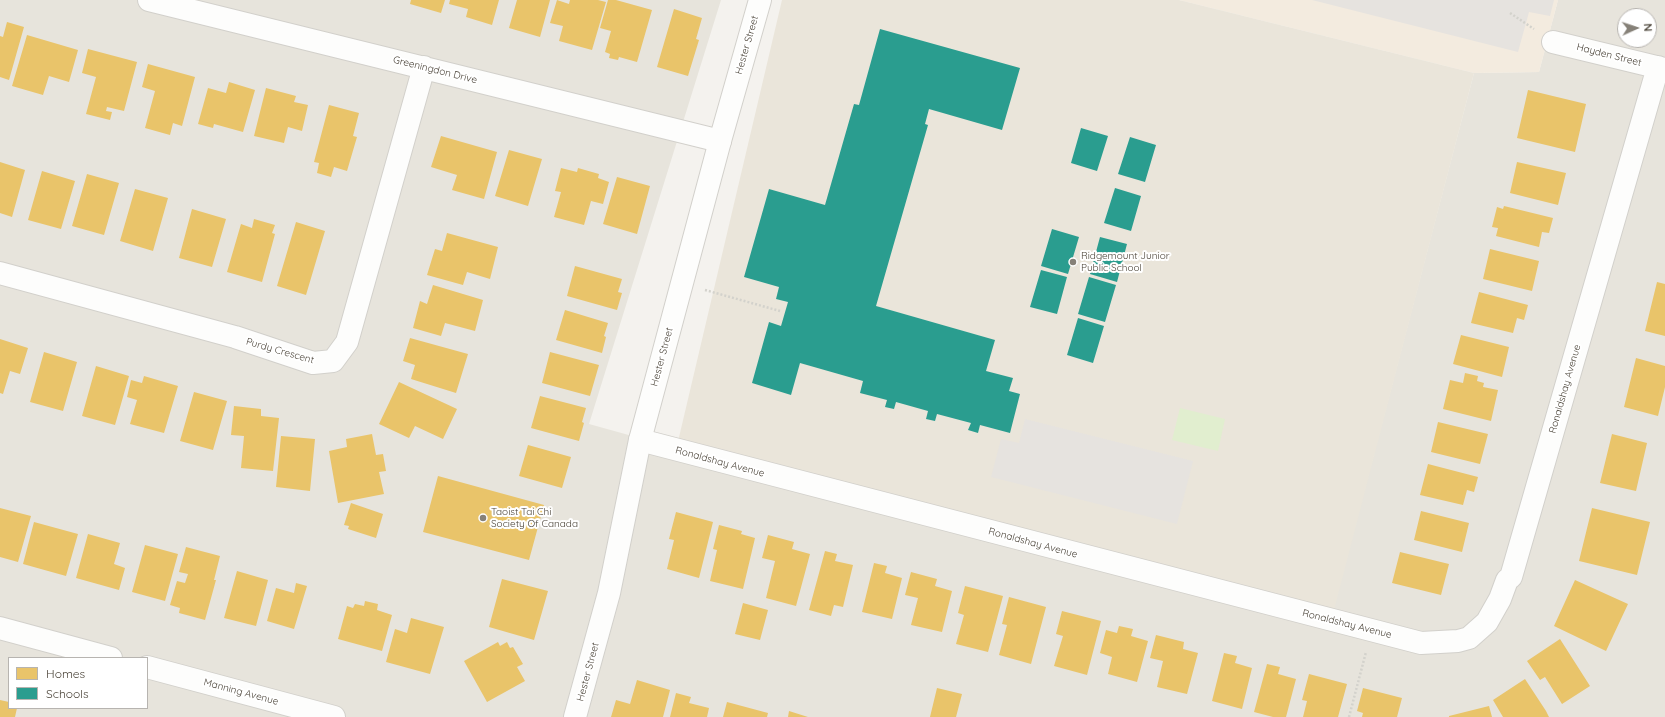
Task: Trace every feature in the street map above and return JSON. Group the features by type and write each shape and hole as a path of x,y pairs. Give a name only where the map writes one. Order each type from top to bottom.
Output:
{"street":[{"name":"Greeningdon Drive","path":"149,0 720,141"},
{"name":"Hester Street","path":"575,717 609,593 640,440 681,283 760,0"},
{"name":"Hayden Street","path":"1553,42 1661,68"},
{"name":"Purdy Crescent","path":"0,273 235,337 313,363 333,361 347,342 424,67"},
{"name":"Ronaldshay Avenue","path":"640,440 1421,643 1458,641 1469,638 1483,626 1500,599 1507,580 1511,577 1661,68"},
{"path":"0,628 107,657"},
{"name":"Manning Avenue","path":"148,667 334,717"}],"path":[{"path":"1510,13 1553,42"},
{"path":"681,283 780,311"},
{"path":"1349,717 1372,631"}],"shaded area":[{"path":"0,0 721,0 589,424 1328,629 1474,73 1539,72 1558,0 1665,0 1665,717 0,717"},
{"name":"Ridgemount Junior Public School","path":"782,0 1179,0 1474,73 1329,629 676,450"},
{"path":"1179,0 1558,0 1539,72 1474,73"},
{"path":"1312,0 1554,0 1550,16 1529,12 1518,52"},
{"path":"1025,419 1193,461 1177,524 991,477 1001,439 1019,443"}],"green space":[{"path":"1180,408 1225,419 1218,451 1172,440"}],"building: Homes":[{"path":"411,0 445,0 441,13 410,4"},
{"path":"450,0 499,0 492,25 466,17 468,9 449,4"},
{"path":"517,0 550,0 540,37 509,28"},
{"path":"557,0 569,4 570,0 598,0 606,2 592,50 559,41 563,26 550,23"},
{"path":"608,0 616,0 652,10 637,62 619,57 618,60 609,58 610,54 605,52 611,31 600,28"},
{"path":"674,9 702,18 696,39 699,40 688,76 657,67"},
{"path":"7,22 24,27 9,80 0,77 0,36 3,37"},
{"path":"27,35 78,50 69,82 49,76 43,95 12,86"},
{"path":"88,49 137,62 124,111 107,107 106,111 112,112 110,120 86,114 96,77 82,73"},
{"path":"148,64 195,77 182,126 173,123 170,135 145,128 155,91 142,87"},
{"path":"229,82 255,90 243,132 214,124 213,128 198,124 208,88 226,93"},
{"path":"266,88 296,96 294,102 308,105 302,131 288,127 284,143 254,136"},
{"path":"1528,90 1586,104 1575,152 1517,138"},
{"path":"329,105 359,113 353,136 357,137 347,171 334,167 331,177 317,173 319,163 314,162"},
{"path":"441,136 497,152 484,199 452,190 457,175 431,167"},
{"path":"509,150 542,159 528,206 495,196"},
{"path":"0,162 25,170 12,217 0,213"},
{"path":"1517,162 1566,173 1558,205 1510,193"},
{"path":"561,168 577,172 578,168 599,174 598,178 609,182 603,204 591,201 584,225 554,217 561,192 555,191"},
{"path":"42,171 75,181 61,229 28,220"},
{"path":"87,174 119,183 104,235 72,226"},
{"path":"617,177 650,186 637,234 603,224"},
{"path":"135,189 168,198 153,251 120,241"},
{"path":"1504,206 1553,218 1549,233 1542,232 1539,247 1496,236 1498,228 1492,227 1497,207 1503,209"},
{"path":"192,209 226,219 212,267 179,258"},
{"path":"254,219 275,225 272,233 275,234 262,282 227,272 241,224 252,228"},
{"path":"296,222 325,231 306,295 277,286"},
{"path":"447,233 498,247 490,279 467,272 463,285 427,275 435,249 442,251"},
{"path":"1490,249 1539,261 1532,291 1483,279"},
{"path":"575,266 622,279 618,292 622,293 617,310 567,296"},
{"path":"1657,282 1665,284 1665,336 1645,331"},
{"path":"433,285 483,300 475,331 445,323 441,336 413,328 420,301 427,304"},
{"path":"1479,292 1528,305 1524,320 1517,318 1513,333 1471,323"},
{"path":"565,310 608,323 604,336 606,337 602,353 556,340"},
{"path":"1461,335 1509,347 1502,377 1453,364"},
{"path":"410,338 468,354 456,393 411,379 415,365 403,361"},
{"path":"0,339 28,348 20,374 10,371 3,394 0,393"},
{"path":"44,352 77,362 63,411 30,402"},
{"path":"550,352 599,365 590,396 542,383"},
{"path":"1636,358 1665,366 1665,387 1658,416 1624,407"},
{"path":"96,366 129,376 115,425 82,416"},
{"path":"1465,373 1478,376 1477,381 1484,383 1483,387 1498,390 1491,421 1443,409 1450,380 1463,383"},
{"path":"144,376 178,386 164,433 130,424 137,400 127,397 131,380 142,383"},
{"path":"399,382 457,409 443,439 415,426 409,438 379,424"},
{"path":"194,392 227,401 213,450 180,441"},
{"path":"540,396 586,408 579,441 531,428"},
{"path":"234,406 261,409 261,416 279,418 273,471 241,468 244,436 231,435"},
{"path":"1438,422 1488,434 1480,464 1431,452"},
{"path":"372,434 376,455 383,454 386,471 379,472 384,494 338,503 329,451 347,447 346,439"},
{"path":"1612,434 1647,443 1636,491 1600,483"},
{"path":"281,436 315,439 310,491 276,487"},
{"path":"528,445 571,457 562,488 519,476"},
{"path":"1428,464 1478,477 1474,492 1467,490 1463,505 1420,495"},
{"name":"Taoist Tai Chi Society Of Canada","path":"438,476 544,505 529,560 423,532"},
{"path":"351,503 383,514 376,538 348,529 349,526 344,525"},
{"path":"0,508 31,516 18,562 0,557"},
{"path":"1592,508 1650,522 1637,575 1579,561"},
{"path":"1421,511 1469,523 1462,552 1414,540"},
{"path":"676,512 713,522 699,578 667,569 674,540 669,539"},
{"path":"34,522 78,534 66,576 23,564"},
{"path":"719,525 742,531 741,534 755,538 743,589 710,581 717,550 713,549"},
{"path":"88,534 120,543 114,564 125,568 119,590 76,578"},
{"path":"768,535 794,542 792,549 810,554 796,606 766,598 775,561 762,558"},
{"path":"145,545 178,554 165,601 132,592"},
{"path":"186,547 220,556 214,580 216,580 205,620 179,613 180,608 170,605 177,581 185,583 188,574 179,572"},
{"path":"825,551 837,554 835,561 853,565 843,607 834,605 831,616 809,610"},
{"path":"1400,552 1449,564 1441,595 1392,583"},
{"path":"874,563 887,566 885,573 902,578 892,619 862,612"},
{"path":"237,571 268,580 256,626 224,618"},
{"path":"911,572 937,579 935,586 952,591 942,632 911,625 918,598 905,595"},
{"path":"502,579 548,591 534,640 489,627"},
{"path":"1575,580 1628,604 1606,651 1554,626"},
{"path":"296,583 307,586 294,629 267,621 276,588 294,593"},
{"path":"965,586 1003,596 988,652 956,644 964,615 958,613"},
{"path":"1009,597 1046,607 1031,664 999,655 1007,625 1002,624"},
{"path":"365,601 378,604 377,610 392,615 382,651 338,639 347,606 353,608 355,604 364,606"},
{"path":"743,603 768,610 760,640 735,634"},
{"path":"1062,611 1101,621 1087,675 1054,666 1063,636 1056,634"},
{"path":"411,618 444,627 430,674 386,662 395,629 407,633"},
{"path":"1119,626 1133,629 1131,636 1148,641 1137,682 1108,674 1112,657 1100,653 1106,630 1117,633"},
{"path":"1156,635 1184,642 1183,649 1198,653 1187,694 1157,687 1163,661 1150,658"},
{"path":"1560,639 1590,686 1562,704 1545,677 1540,680 1527,661"},
{"path":"498,642 500,646 507,642 510,648 513,647 523,664 517,667 525,681 487,702 464,661"},
{"path":"1224,653 1237,656 1235,663 1252,668 1242,709 1212,701"},
{"path":"1267,664 1280,667 1278,674 1296,679 1286,717 1273,717 1254,712"},
{"path":"1309,674 1347,684 1338,717 1303,717 1307,701 1302,700"},
{"path":"1525,679 1549,717 1503,717 1493,700"},
{"path":"637,680 670,690 663,717 611,717 616,700 630,704"},
{"path":"937,688 962,694 956,717 930,717"},
{"path":"1363,688 1402,698 1397,717 1362,717 1363,713 1357,711"},
{"path":"676,693 691,697 689,703 709,708 707,717 670,717"},
{"path":"0,700 8,702 8,709 17,709 15,717 0,717"},
{"path":"727,702 768,713 767,717 723,717"},
{"path":"1489,706 1492,717 1449,717 1449,716"},
{"path":"789,711 808,717 788,717"}],"building: Schools":[{"path":"880,29 1020,68 1002,130 929,109 925,124 928,125 876,306 995,340 986,371 1013,378 1009,391 1020,394 1010,433 980,425 978,433 968,430 971,423 937,414 935,421 926,419 928,411 896,402 894,409 885,407 887,400 860,393 863,381 800,363 791,395 752,383 769,322 781,326 788,302 776,299 779,287 744,277 769,189 825,205 854,104 859,105"},
{"path":"1081,128 1108,136 1097,171 1071,163"},
{"path":"1130,137 1156,145 1145,182 1118,174"},
{"path":"1115,188 1141,196 1131,231 1104,223"},
{"path":"1052,229 1079,237 1068,274 1041,266"},
{"path":"1100,237 1127,244 1117,282 1090,274"},
{"path":"1041,270 1067,277 1057,314 1030,307"},
{"path":"1089,277 1116,285 1105,322 1078,314"},
{"path":"1078,318 1104,326 1093,363 1067,355"}],"place":[{"name":"Ridgemount Junior Public School","path":"1073,262"},
{"name":"Taoist Tai Chi Society Of Canada","path":"483,518"}]}
